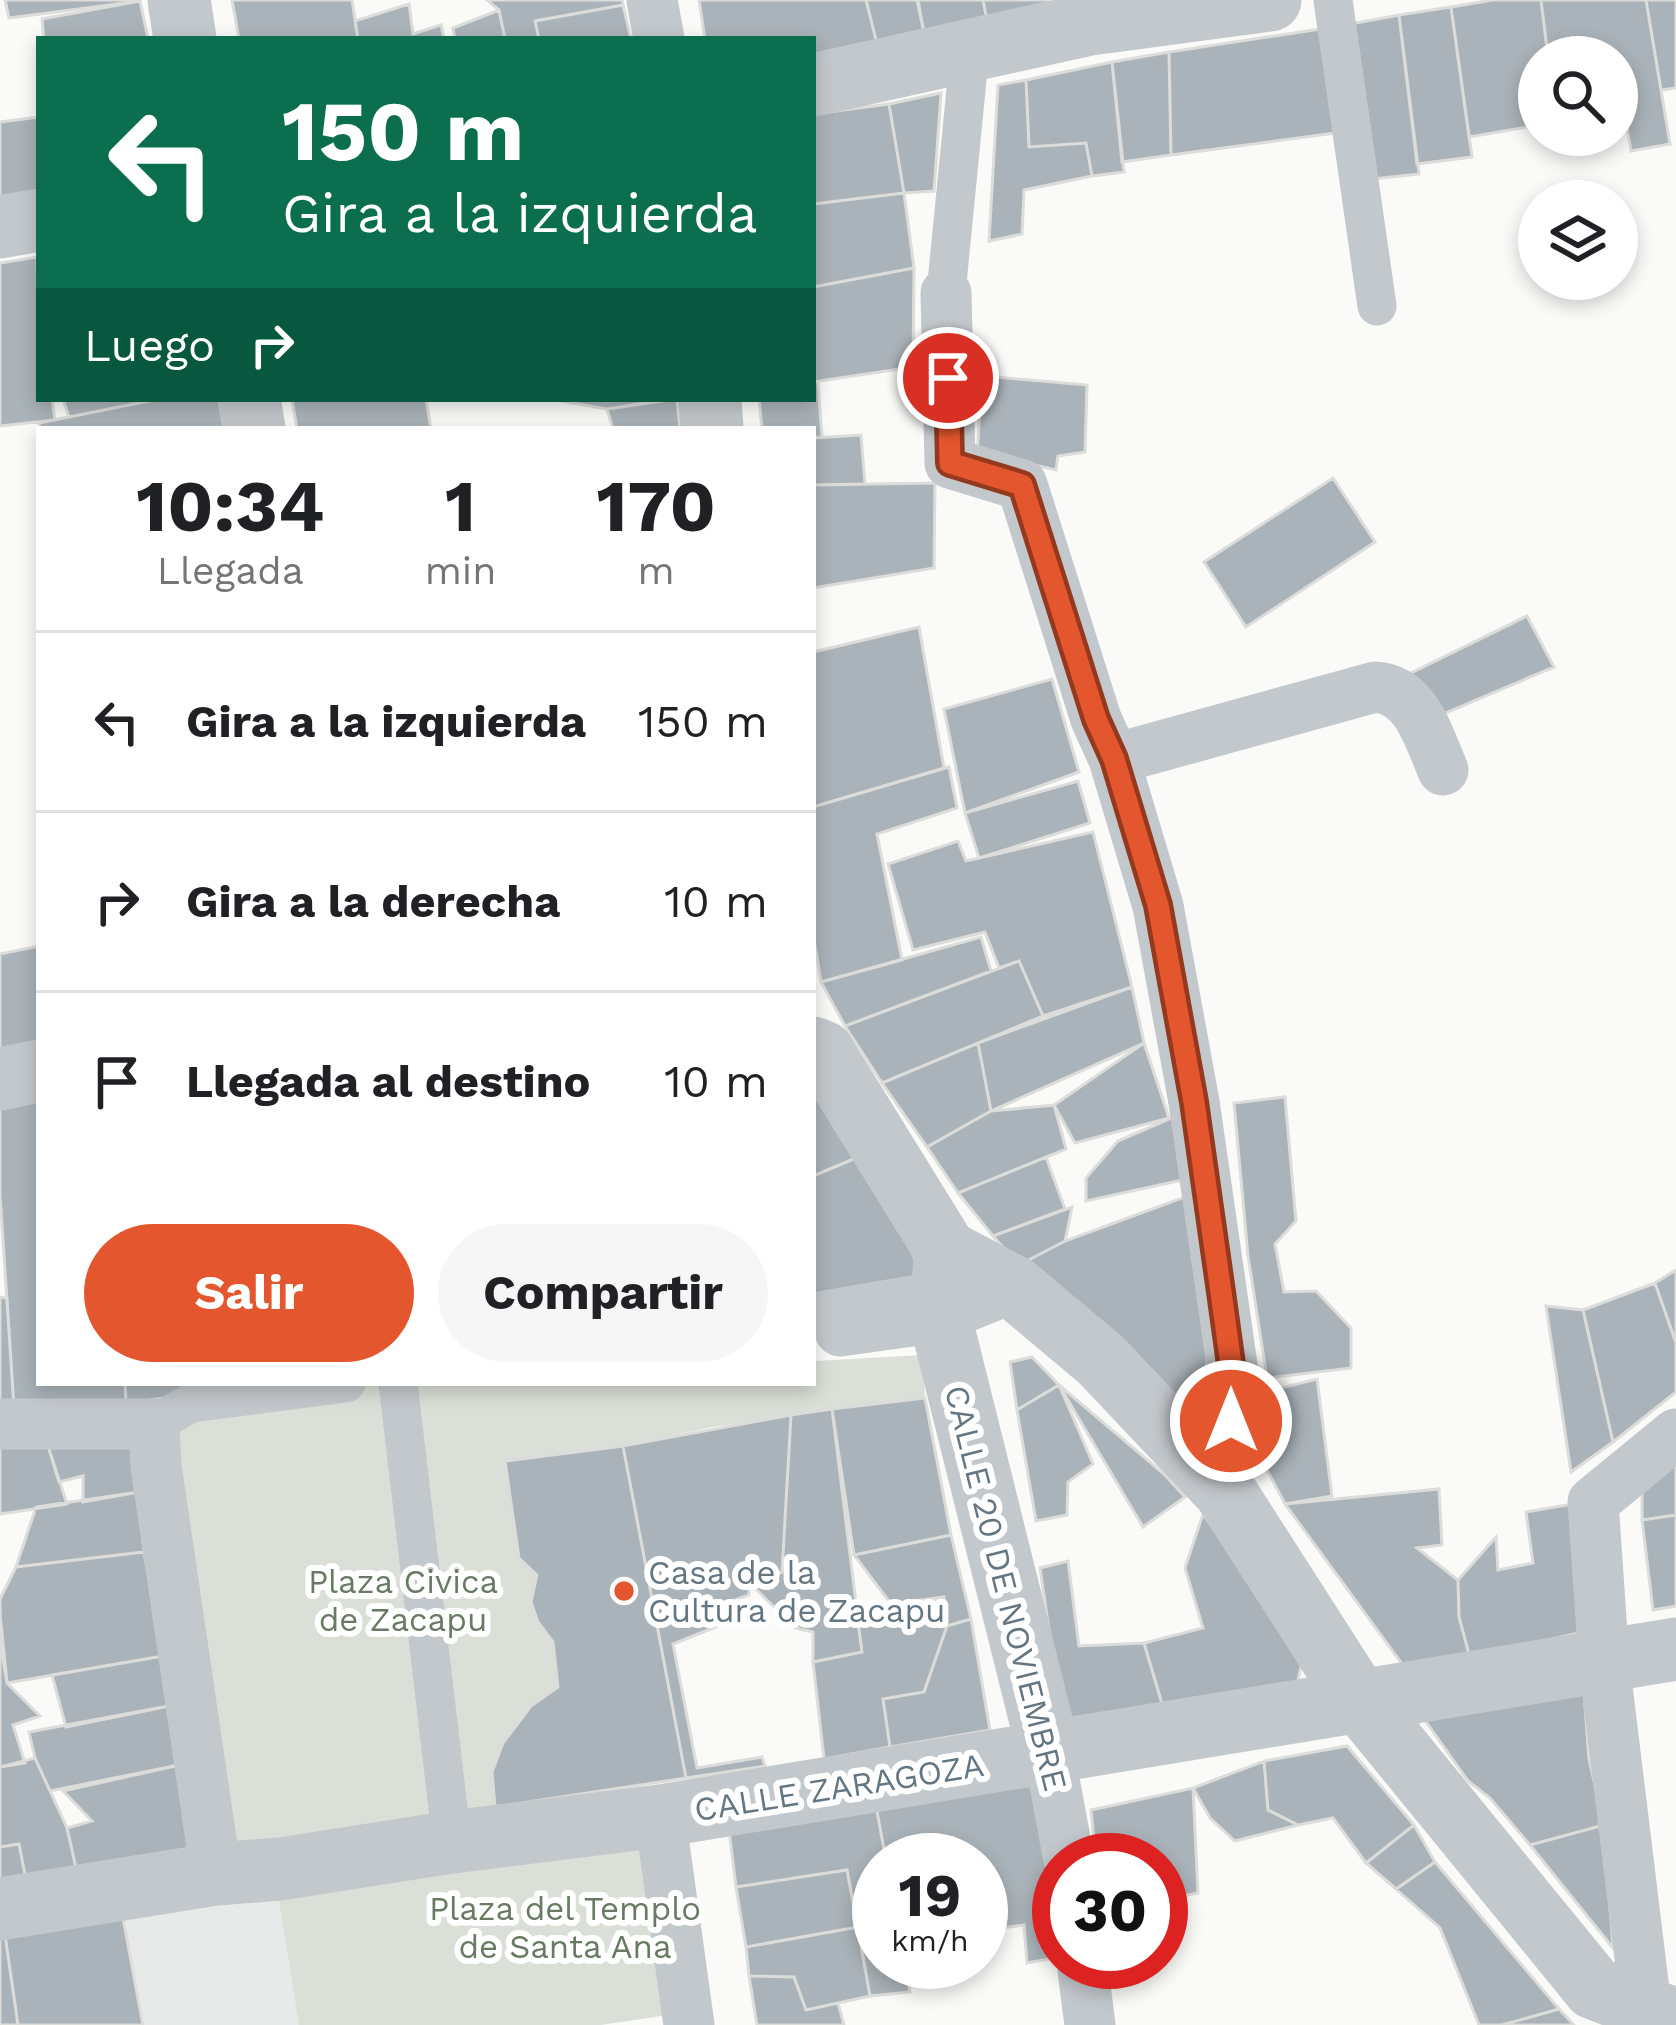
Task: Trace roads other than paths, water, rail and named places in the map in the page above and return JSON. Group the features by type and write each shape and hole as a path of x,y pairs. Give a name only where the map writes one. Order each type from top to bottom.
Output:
{"street":[{"path":"179,0 185,36"},
{"path":"652,0 658,36"},
{"path":"816,84 970,49 1090,12 1270,0"},
{"path":"1334,0 1377,305"},
{"path":"970,49 946,293 950,463 1022,485 1158,905 1194,1102 1234,1386 1225,1490"},
{"path":"0,227 36,221"},
{"path":"1114,759 1375,687 1393,688 1412,704 1442,770"},
{"path":"816,1049 823,1052 942,1286"},
{"path":"0,1079 36,1072"},
{"path":"827,1322 942,1286 1014,1287 1101,1360 1225,1490 1358,1699 1594,1988 1654,2017"},
{"name":"CALLE 20 DE NOVIEMBRE","path":"942,1286 1064,1833"},
{"path":"0,1424 154,1424 191,1403 323,1386"},
{"path":"399,1386 452,1842"},
{"path":"154,1424 156,1466 216,1874"},
{"path":"1654,2017 1604,1662 1593,1502 1676,1434"},
{"name":"CALLE ZARAGOZA","path":"0,1909 216,1874 660,1816 1676,1649"},
{"path":"660,1816 689,2025"},
{"path":"1085,1989 1090,2025"}],"place":[{"name":"Casa de la Cultura de Zacapu","path":"624,1591"}],"park label":[{"name":"Plaza Civica de Zacapu","path":"403,1600"},
{"name":"Plaza del Templo de Santa Ana","path":"565,1927"}]}
